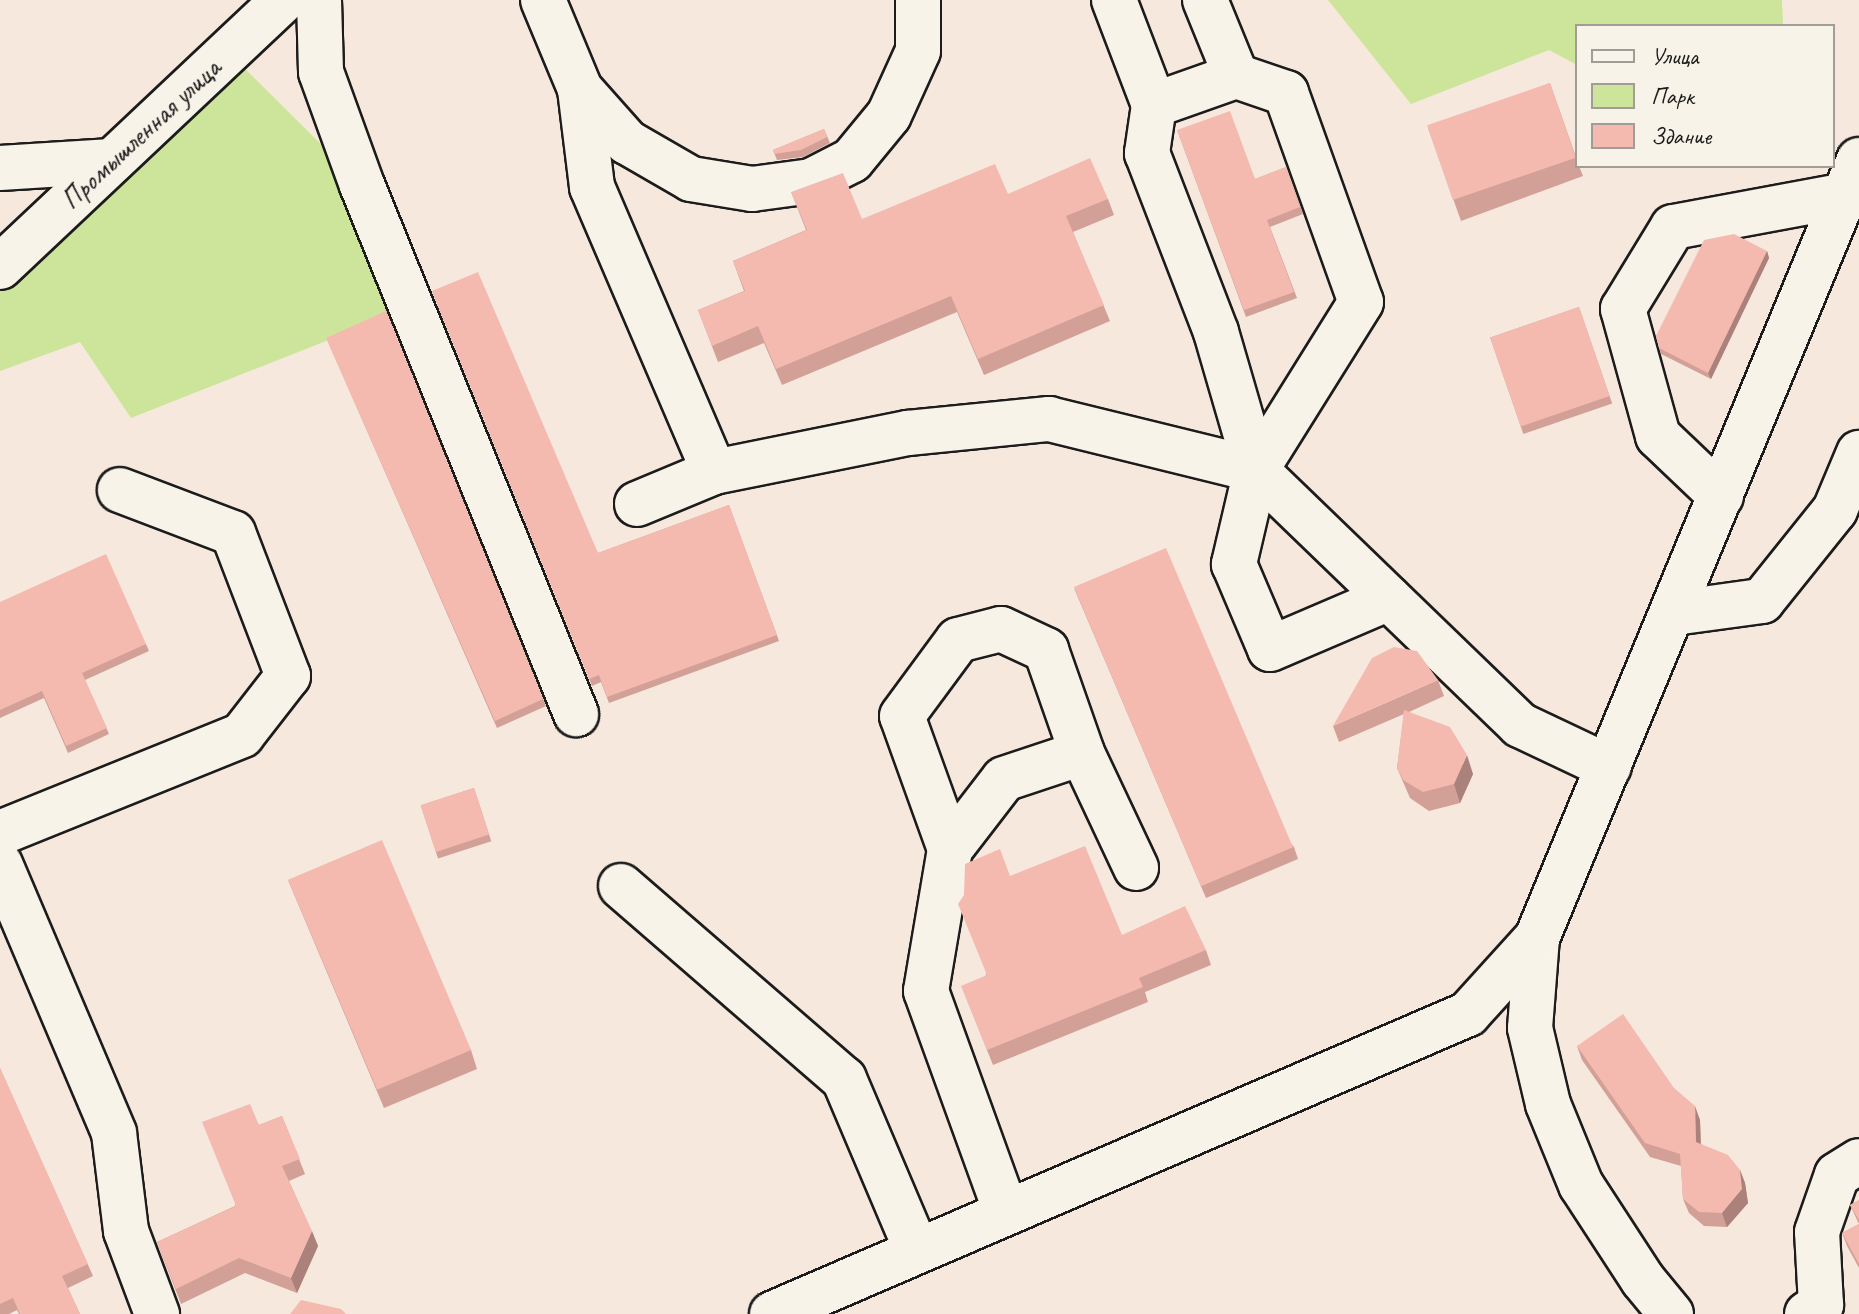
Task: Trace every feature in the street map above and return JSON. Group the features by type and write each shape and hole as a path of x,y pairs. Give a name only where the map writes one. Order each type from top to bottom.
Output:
{"street":[{"name":"Промышленная улица","path":"0,267 283,0"},
{"path":"319,0 321,72 357,171 576,714"},
{"path":"543,0 580,89 592,187 714,472"},
{"path":"580,89 627,142 691,179 752,189 811,181 852,160 889,115 918,51 918,0"},
{"path":"1114,0 1154,105 1147,153 1216,332 1256,470 1520,725 1609,767"},
{"path":"1205,0 1236,76"},
{"path":"1154,105 1236,76 1286,93 1361,302 1256,470 1234,564 1270,649 1389,598"},
{"path":"0,168 112,161"},
{"path":"1721,496 1658,436 1623,309 1673,227 1852,178"},
{"path":"1671,1314 1581,1185 1548,1104 1530,1028 1537,938 1852,178"},
{"path":"637,504 714,472 908,433 1049,419 1256,470"},
{"path":"1674,613 1762,601 1835,510 1859,453"},
{"path":"0,833 242,735 288,676 233,533 120,490"},
{"path":"950,849 902,716 958,640 1001,629 1046,650 1082,753 1136,868"},
{"path":"1006,1212 926,991 950,849 1004,779 1082,753"},
{"path":"0,864 114,1133 126,1231 157,1314"},
{"path":"621,886 844,1079 917,1251"},
{"path":"772,1314 1468,1014 1537,938"},
{"path":"1807,1314 1821,1305 1817,1232 1837,1175 1859,1161"}],"green space":[{"path":"1328,0 1782,0 1783,24 1575,24 1575,64 1549,50 1411,104"},
{"path":"228,52 362,185 412,307 131,418 80,342 0,371 0,267"}],"building":[{"path":"1550,83 1575,158 1453,200 1427,125"},
{"path":"1230,111 1255,179 1286,167 1300,207 1267,220 1294,292 1244,310 1177,130"},
{"path":"824,129 827,137 801,150 774,154 773,150"},
{"path":"1090,158 1108,199 1066,216 1104,305 978,359 951,296 776,369 758,326 712,346 698,310 745,291 733,261 807,230 791,192 843,173 862,219 995,164 1008,194"},
{"path":"1734,234 1767,251 1708,373 1659,348 1656,336 1704,240"},
{"path":"478,272 598,553 729,505 777,635 607,697 599,675 589,679 432,291"},
{"path":"1579,307 1610,396 1521,426 1490,338"},
{"path":"386,311 543,699 495,721 326,338"},
{"path":"1166,548 1293,847 1201,886 1074,587"},
{"path":"106,554 146,644 82,673 107,728 66,746 42,691 0,710 0,602"},
{"path":"1394,647 1417,651 1438,680 1333,726 1372,658"},
{"path":"1404,710 1450,727 1467,755 1454,784 1423,792 1403,780 1397,768"},
{"path":"474,788 489,835 436,852 421,805"},
{"path":"382,840 471,1050 377,1090 288,880"},
{"path":"1085,846 1122,935 1185,906 1206,950 1139,978 1143,987 987,1050 961,986 987,975 958,904 964,895 965,864 1000,849 1010,876"},
{"path":"1623,1014 1674,1088 1695,1106 1696,1142 1728,1155 1740,1170 1742,1189 1722,1213 1699,1212 1683,1199 1680,1154 1645,1143 1577,1046"},
{"path":"0,1068 88,1264 62,1276 80,1314 20,1314 13,1298 0,1304"},
{"path":"250,1104 259,1125 282,1116 300,1159 282,1166 312,1231 291,1278 239,1258 176,1289 157,1242 236,1206 202,1122"},
{"path":"1859,1200 1859,1220 1850,1205"},
{"path":"1859,1224 1859,1264 1842,1233"},
{"path":"301,1300 341,1309 346,1314 290,1314"}]}
